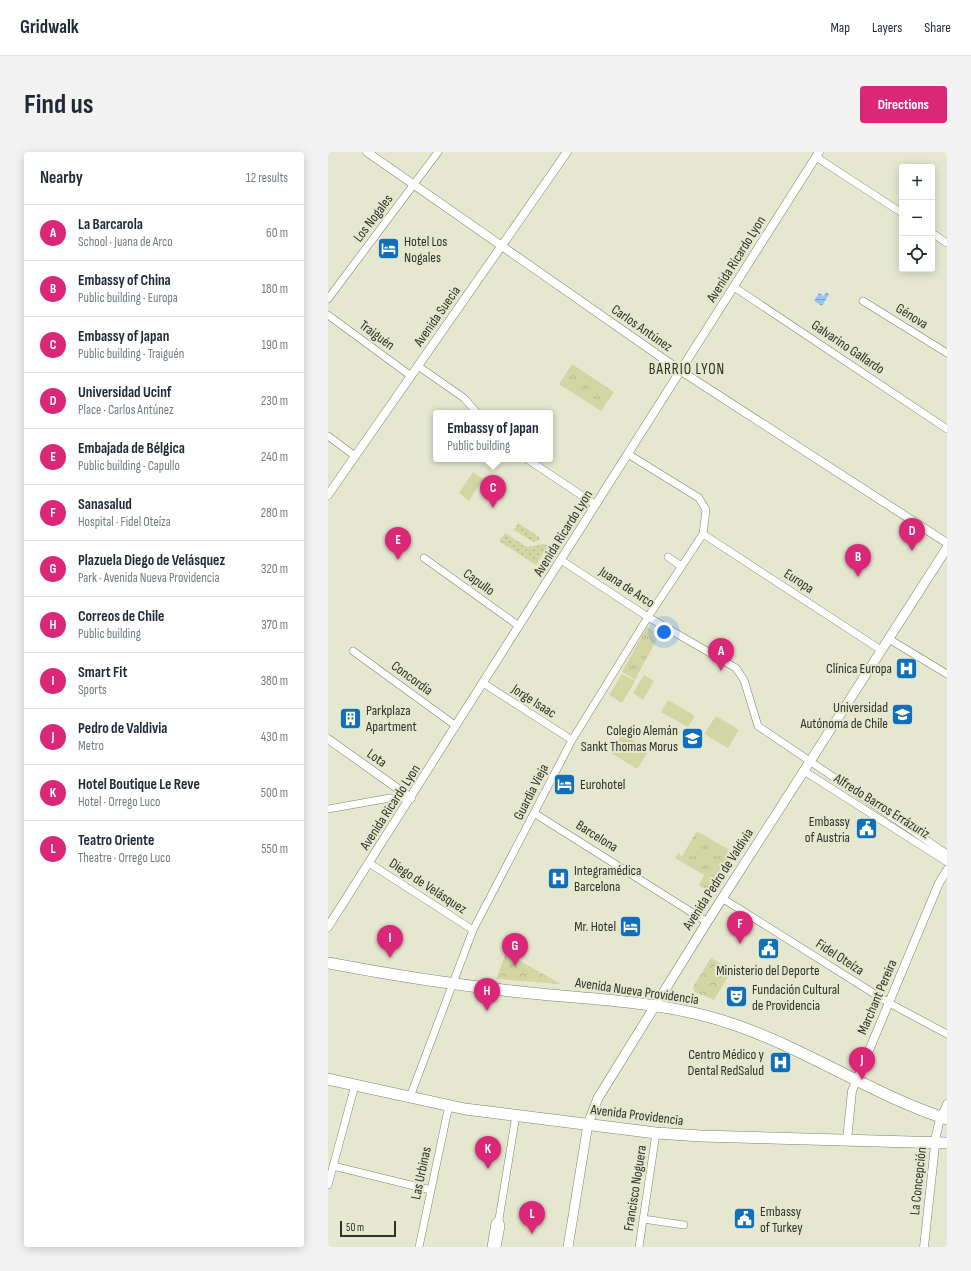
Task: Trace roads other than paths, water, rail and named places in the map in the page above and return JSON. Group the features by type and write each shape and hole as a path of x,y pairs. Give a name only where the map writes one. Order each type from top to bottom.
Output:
{"main road":[{"name":"Avenida Pedro de Valdivia","path":"568,1247 588,1124 598,1098 706,922 947,548"},
{"name":"Avenida Nueva Providencia","path":"328,963 452,985 655,1006 692,1012 730,1023 756,1033 944,1119"},
{"name":"Avenida Providencia","path":"328,1079 449,1105 656,1133 701,1136 947,1143"}],"street":[{"name":"Carlos Antúnez","path":"367,152 681,370 947,543"},
{"name":"Los Nogales","path":"328,299 438,152"},
{"name":"Avenida Suecia","path":"328,495 567,152"},
{"path":"817,154 899,212"},
{"name":"Avenida Ricardo Lyon","path":"328,927 817,154"},
{"path":"935,235 947,243"},
{"name":"Galvarino Gallardo","path":"734,287 947,429"},
{"name":"Génova","path":"863,301 947,353"},
{"name":"Traiguén","path":"328,315 411,376"},
{"path":"418,366 464,398 474,410"},
{"path":"328,436 356,456"},
{"name":"Guardia Vieja","path":"410,1097 473,930 534,812 572,740 648,617 703,534 706,515 705,506 699,498 628,454"},
{"path":"532,462 596,505"},
{"name":"Europa","path":"703,534 881,650"},
{"path":"668,557 681,566"},
{"name":"Capullo","path":"424,558 519,626"},
{"name":"Juana de Arco","path":"561,560 648,617 736,668 744,680 758,726 803,755 810,762"},
{"path":"889,639 947,674"},
{"name":"Concordia","path":"353,651 456,726"},
{"name":"Jorge Isaac","path":"483,683 572,740"},
{"name":"Lota","path":"328,740 411,798"},
{"name":"Alfredo Barros Errázuriz","path":"810,762 947,854"},
{"name":"Alfredo Barros Errázuriz","path":"804,771 947,862"},
{"path":"328,809 390,798 411,798"},
{"name":"Barcelona","path":"534,812 706,922"},
{"name":"Diego de Velásquez","path":"369,863 473,930"},
{"name":"Marchant Pereira","path":"847,1140 850,1100 856,1080 939,883 947,870"},
{"name":"Fidel Oteíza","path":"722,898 889,1003 947,1034"},
{"path":"328,1185 355,1085"},
{"path":"944,1119 947,1104"},
{"name":"Las Urbinas","path":"419,1247 449,1105"},
{"path":"497,1247 501,1226 499,1219 516,1115"},
{"name":"La Concepción","path":"924,1247 936,1142 944,1119"},
{"name":"Francisco Noguera","path":"639,1247 656,1133"},
{"path":"333,1166 430,1190"},
{"path":"492,1247 495,1224 499,1219"},
{"path":"643,1219 684,1225"}],"water":[{"path":"826,292 829,294 822,306 814,301 819,293 824,296"}],"place":[{"name":"Hotel Los Nogales","path":"389,249"},
{"name":"Embassy of Japan","path":"493,508"},
{"name":"Universidad Ucinf","path":"912,551"},
{"name":"Embajada de Bélgica","path":"398,560"},
{"name":"Embassy of China","path":"858,577"},
{"name":"Clínica Europa","path":"907,668"},
{"name":"La Barcarola","path":"721,671"},
{"name":"Universidad Autónoma de Chile","path":"903,715"},
{"name":"Parkplaza Apartment","path":"350,718"},
{"name":"Colegio Alemán Sankt Thomas Morus","path":"693,738"},
{"name":"Eurohotel","path":"565,784"},
{"name":"Embassy of Austria","path":"866,829"},
{"name":"Integramédica Barcelona","path":"558,878"},
{"name":"Mr. Hotel","path":"631,926"},
{"name":"Sanasalud","path":"740,944"},
{"name":"Ministerio del Deporte","path":"768,948"},
{"name":"Smart Fit","path":"390,958"},
{"name":"Plazuela Diego de Velásquez","path":"515,966"},
{"name":"Fundación Cultural de Providencia","path":"736,997"},
{"name":"Correos de Chile","path":"487,1011"},
{"name":"Centro Médico y Dental RedSalud","path":"780,1062"},
{"name":"Pedro de Valdivia","path":"862,1080"},
{"name":"Hotel Boutique Le Reve","path":"488,1169"},
{"name":"Embassy of Turkey","path":"744,1219"},
{"name":"Teatro Oriente","path":"532,1234"}],"district":[{"name":"BARRIO LYON","path":"687,369"}]}
